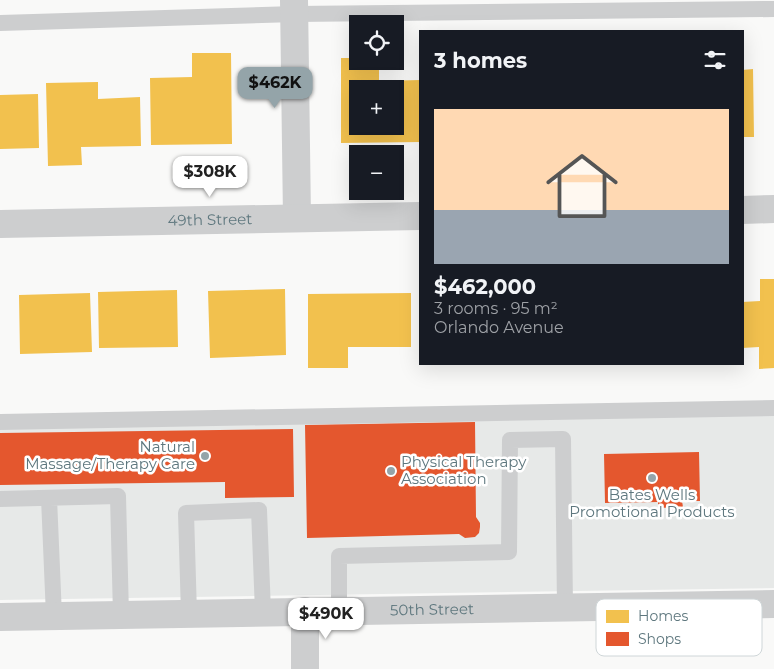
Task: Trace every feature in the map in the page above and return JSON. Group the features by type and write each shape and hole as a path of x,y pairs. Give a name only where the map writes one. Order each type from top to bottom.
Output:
{"street":[{"path":"294,7 297,218"},
{"path":"744,210 774,209"},
{"name":"49th Street","path":"0,224 419,216"},
{"name":"50th Street","path":"0,617 596,607"},
{"path":"305,612 305,669"}],"lane":[{"path":"0,23 294,7 774,9"},
{"path":"0,422 774,408"},
{"path":"339,611 339,556 509,552 510,440 564,439 565,607"},
{"path":"0,499 118,496 121,615"},
{"path":"49,498 54,616"},
{"path":"189,614 186,513 259,510 263,612"}],"shaded area":[{"path":"774,414 774,588 0,600 0,429"}],"building: Homes":[{"path":"192,53 231,53 232,144 151,145 150,78 192,77"},
{"path":"341,58 349,58 349,70 379,70 379,80 349,80 349,135 404,135 404,80 419,80 419,142 341,143"},
{"path":"753,69 754,137 744,137 744,70"},
{"path":"98,82 98,99 140,97 141,146 81,147 82,165 48,166 46,83"},
{"path":"38,94 39,148 0,149 0,95"},
{"path":"760,279 774,279 774,368 759,369 759,347 744,348 744,302 760,301"},
{"path":"285,289 286,355 210,358 208,291"},
{"path":"177,290 178,347 99,348 98,292"},
{"path":"90,293 92,352 20,354 19,295"},
{"path":"411,293 411,347 348,347 348,368 308,368 308,294"}],"building: Shops":[{"name":"Physical Therapy Association","path":"475,422 476,517 480,527 479,533 475,537 465,538 459,534 307,538 305,425"},
{"path":"293,429 294,497 225,498 225,482 0,485 0,433"},
{"name":"Bates Wells Promotional Products","path":"699,452 700,501 682,501 683,507 658,508 658,502 605,503 604,454"}],"place":[{"name":"Natural Massage/Therapy Care","path":"205,456"},
{"name":"Physical Therapy Association","path":"391,471"},
{"name":"Bates Wells Promotional Products","path":"652,478"}]}
